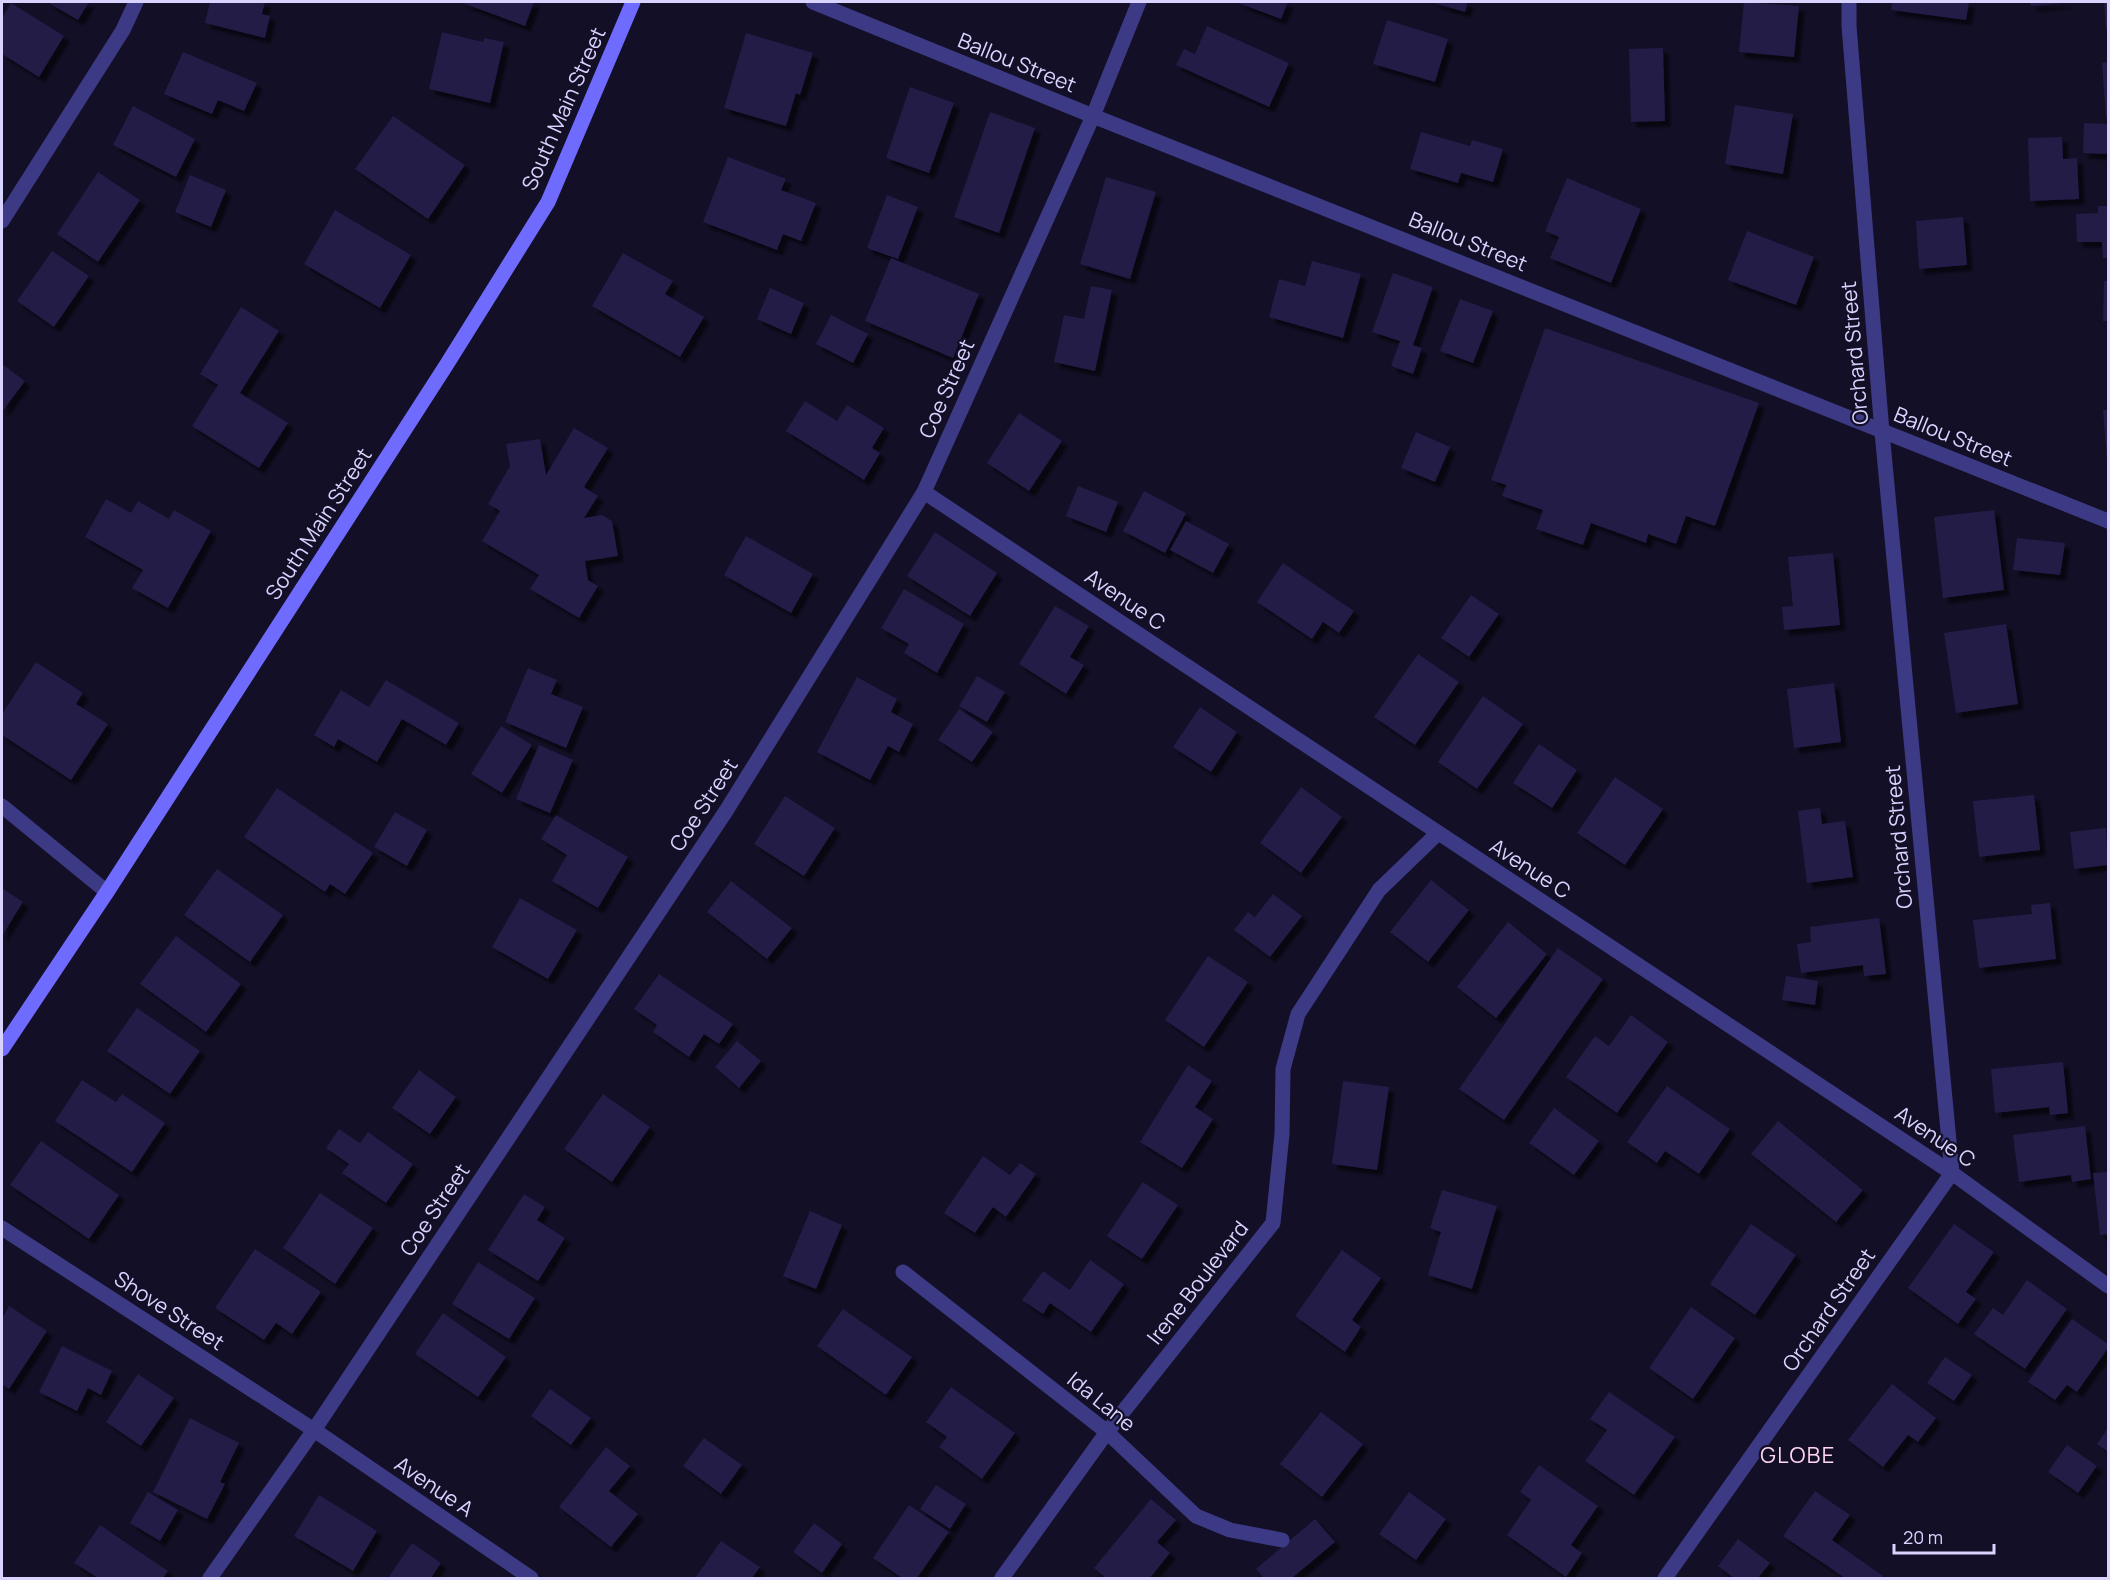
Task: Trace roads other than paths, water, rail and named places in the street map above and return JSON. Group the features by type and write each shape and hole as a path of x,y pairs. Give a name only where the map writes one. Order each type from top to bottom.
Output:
{"main road":[{"name":"South Main Street","path":"2,1049 107,892 447,364 548,202 633,2"}],"street":[{"path":"2,221 123,30 136,2"},
{"name":"Ballou Street","path":"813,2 2109,521"},
{"name":"Coe Street","path":"210,1578 314,1430 726,811 924,492 1093,116 1139,2"},
{"name":"Orchard Street","path":"1665,1578 1952,1173 1882,432 1849,2"},
{"name":"Avenue C","path":"924,492 1952,1173 2109,1286"},
{"path":"2,806 107,892"},
{"name":"Irene Boulevard","path":"1002,1578 1107,1432 1273,1222 1282,1134 1283,1069 1298,1014 1379,890 1438,833"},
{"name":"Shove Street","path":"2,1228 314,1430"},
{"name":"Ida Lane","path":"903,1272 1107,1432 1196,1516 1230,1530 1282,1540"},
{"name":"Avenue A","path":"314,1430 531,1578"}],"district":[{"name":"GLOBE","path":"1798,1455"}]}
